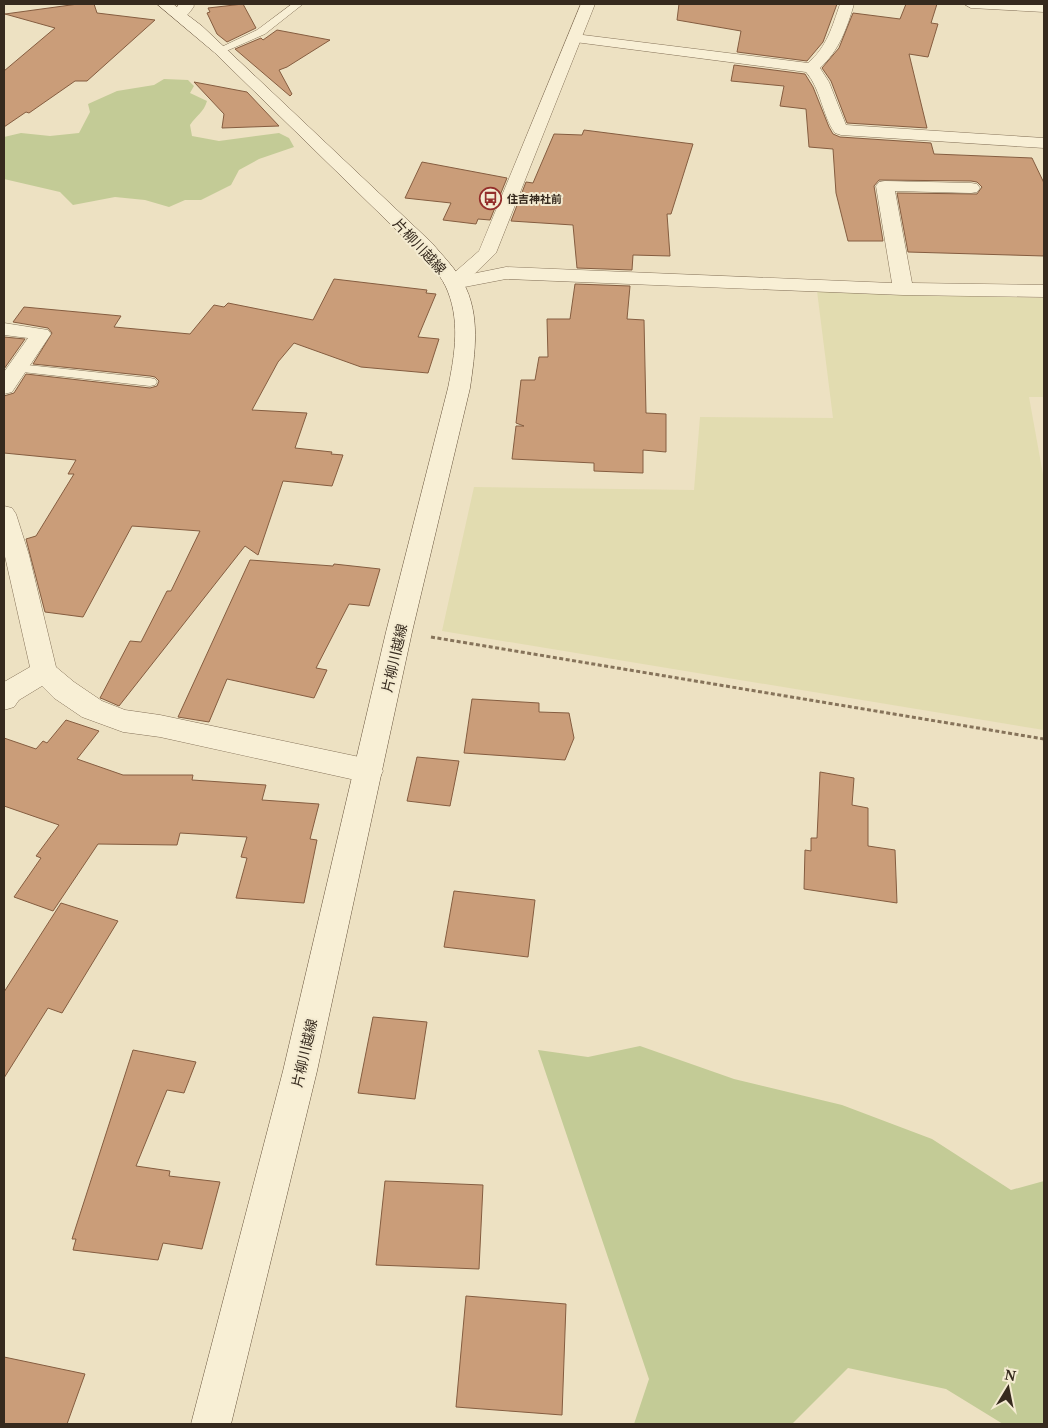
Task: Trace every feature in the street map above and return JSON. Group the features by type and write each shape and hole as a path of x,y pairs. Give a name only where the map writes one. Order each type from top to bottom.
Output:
{"street":[{"name":"片柳川越線","path":"164,4 183,9 220,50 425,247 454,283 464,314 466,347 459,388 399,632 300,1071 211,1424"},
{"path":"454,283 487,253 588,4"},
{"path":"811,68 826,55 840,26 847,4"},
{"path":"971,4 1044,8"},
{"path":"575,38 811,68 819,76 832,119 841,130 1044,143"},
{"path":"903,288 885,186 971,188"},
{"path":"454,283 506,272 903,288 1044,291"},
{"path":"4,329 41,334 4,387"},
{"path":"4,514 17,555 44,672 64,690 92,709 123,721 160,726 368,770"},
{"path":"4,699 9,692 44,672"}],"lane":[{"path":"220,50 261,32 298,4"},
{"path":"18,368 150,382"}],"path":[{"path":"399,632 1044,739"}],"shaded area":[{"path":"817,291 1044,298 1044,397 1029,397 1044,480 1044,730 442,631 474,487 694,490 700,417 833,418"}],"green space":[{"path":"164,79 188,80 194,86 190,93 207,101 202,111 190,125 192,136 219,141 279,133 289,138 294,147 259,159 239,170 231,185 201,200 185,200 169,207 145,200 115,197 73,205 60,192 4,179 4,137 21,133 50,136 79,133 90,112 88,104 117,91 154,85"},
{"path":"640,1046 734,1079 842,1105 932,1139 1011,1190 1044,1181 1044,1424 1003,1424 946,1389 848,1368 792,1424 634,1424 649,1379 538,1050 588,1057"}],"building":[{"path":"78,4 94,4 97,13 155,20 87,81 75,81 29,113 26,112 4,127 4,71 55,28 5,14"},
{"path":"243,4 256,28 227,42 217,34 207,13 210,12 208,8"},
{"path":"679,4 837,4 823,42 807,61 737,52 741,31 677,20"},
{"path":"906,4 937,4 931,23 938,24 928,57 909,54 927,128 847,123 831,81 822,68 839,48 853,13 900,19"},
{"path":"277,30 330,40 279,70 292,94 290,96 235,49 261,38 263,40"},
{"path":"734,65 805,74 813,87 829,127 833,134 840,137 931,143 934,154 1032,158 1044,183 1044,256 908,252 897,193 977,194 982,187 977,182 971,181 879,180 874,186 883,241 848,241 836,193 833,149 809,147 806,109 780,106 784,86 731,81"},
{"path":"194,82 247,92 279,126 222,128 224,114"},
{"path":"584,130 693,144 671,214 667,214 670,256 633,255 632,270 577,268 573,225 511,221 526,182 533,183 554,134 582,135"},
{"path":"422,162 507,178 490,220 478,219 476,224 443,220 451,203 405,198"},
{"path":"334,279 427,290 426,293 436,294 418,337 439,339 428,373 361,367 294,343 278,362 252,410 307,413 295,448 343,455 332,486 283,481 258,555 245,546 119,706 100,698 130,641 141,642 167,591 171,591 200,531 132,526 83,617 45,612 26,539 36,536 74,474 68,474 76,460 4,453 4,396 14,393 26,374 150,388 157,386 159,381 155,377 150,376 33,364 52,333 48,328 13,322 24,307 121,316 114,327 190,334 214,305 224,307 228,303 313,320"},
{"path":"575,284 630,286 627,319 644,320 646,413 666,414 666,452 643,450 643,473 594,471 594,463 512,459 516,426 524,426 516,423 521,380 535,380 539,357 548,357 547,319 570,319"},
{"path":"4,337 25,339 4,369"},
{"path":"250,560 333,566 334,564 380,569 369,606 349,604 316,668 327,670 314,698 227,679 209,722 178,717"},
{"path":"472,699 539,703 539,712 569,713 574,738 565,760 464,753"},
{"path":"66,720 99,731 77,759 123,775 193,775 192,780 266,785 262,800 319,804 310,839 317,840 304,903 236,898 247,858 241,857 247,837 180,833 177,845 98,844 53,911 14,897 41,858 36,856 59,825 4,806 4,738 36,749 43,741 47,743"},
{"path":"417,757 459,761 450,806 407,801"},
{"path":"820,772 854,778 852,805 868,808 868,846 895,850 897,903 804,889 805,850 811,851 811,838 817,838"},
{"path":"454,891 535,900 528,957 444,947"},
{"path":"61,903 118,921 62,1013 48,1008 4,1078 4,992"},
{"path":"373,1017 427,1022 415,1099 358,1093"},
{"path":"133,1050 196,1062 184,1093 167,1090 136,1166 170,1171 169,1176 220,1182 202,1249 163,1243 158,1260 73,1250 76,1239 72,1239"},
{"path":"385,1181 483,1185 479,1269 376,1265"},
{"path":"466,1296 566,1304 562,1415 456,1407"},
{"path":"4,1357 85,1374 67,1424 4,1424"}],"place":[{"name":"住吉神社前","path":"491,198"}]}
